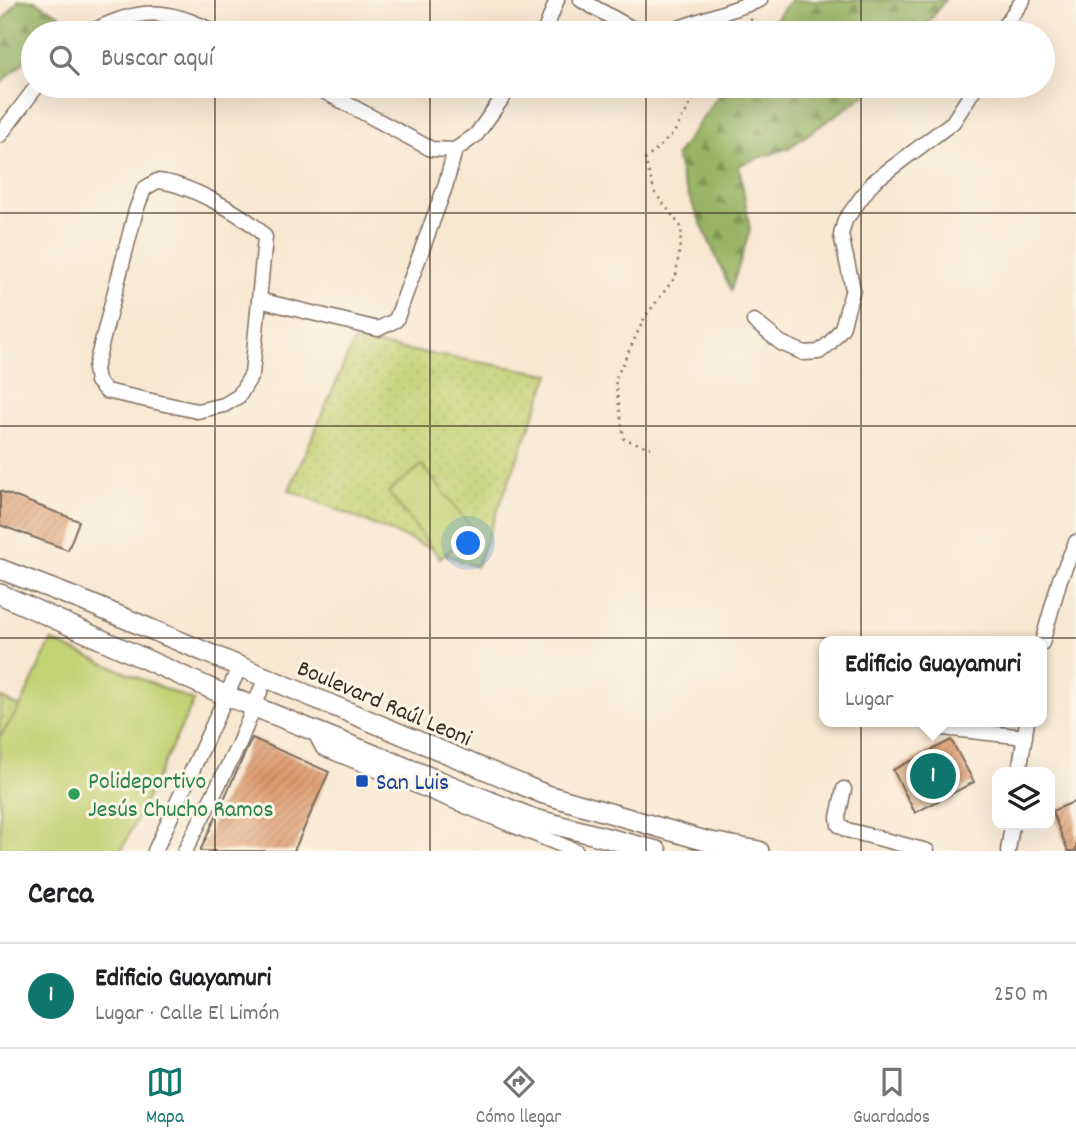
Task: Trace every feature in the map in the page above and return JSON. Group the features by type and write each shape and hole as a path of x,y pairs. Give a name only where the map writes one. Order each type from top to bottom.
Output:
{"main road":[{"name":"Boulevard Raúl Leoni","path":"0,569 544,794 706,841 759,851"},
{"name":"Boulevard Raúl Leoni","path":"0,594 225,695 534,819 657,851"}],"street":[{"path":"549,21 557,0"},
{"path":"581,0 619,21"},
{"path":"1008,21 1023,0"},
{"path":"700,21 760,1"},
{"path":"116,21 127,16 156,14 184,16 193,21"},
{"path":"0,135 28,98"},
{"path":"336,98 431,149 455,150"},
{"path":"259,300 378,328 396,320 445,187 455,150 475,135 502,98"},
{"path":"754,321 781,343 804,353 819,352 830,343 842,328 853,289 841,235 845,220 873,181 953,122 968,98"},
{"path":"157,181 172,182 236,214 261,232 265,244 259,300 252,374 239,396 224,405 197,411 106,391 97,381 95,369 136,210 144,189 157,181"},
{"path":"1043,636 1060,579 1076,542"},
{"path":"155,851 240,666"},
{"path":"185,851 238,746 266,677"},
{"path":"943,728 1026,729 1020,767"},
{"path":"313,729 323,748 576,851"},
{"path":"844,789 839,825 847,830 927,851"},
{"path":"1008,851 1011,830"}],"path":[{"path":"652,448 624,439 615,380 645,317 676,276 682,228 655,193 646,160 673,134 694,98"}],"green space":[{"path":"19,0 34,0 69,21 21,21 21,64 0,84 0,23"},
{"path":"790,0 945,0 930,21 775,21"},
{"path":"717,98 861,98 788,148 739,165 750,230 731,290 682,181 676,156"},
{"path":"354,341 550,374 476,567 289,490"},
{"path":"422,465 474,531 440,558 388,492"},
{"name":"Polideportivo Jesús Chucho Ramos","path":"51,641 194,701 121,851 0,851 0,737 20,707"},
{"path":"0,697 20,707 0,737"}],"building":[{"path":"0,491 79,521 68,550 0,525"},
{"path":"252,738 329,772 294,851 200,851"},
{"path":"951,740 974,782 915,813 893,770"},
{"path":"1076,801 1076,851 1068,851 1055,818 1055,810"}],"place":[{"name":"Edificio Guayamuri","path":"933,776"},
{"name":"San Luis","path":"362,781"},
{"name":"Polideportivo Jesús Chucho Ramos","path":"74,794"}]}
